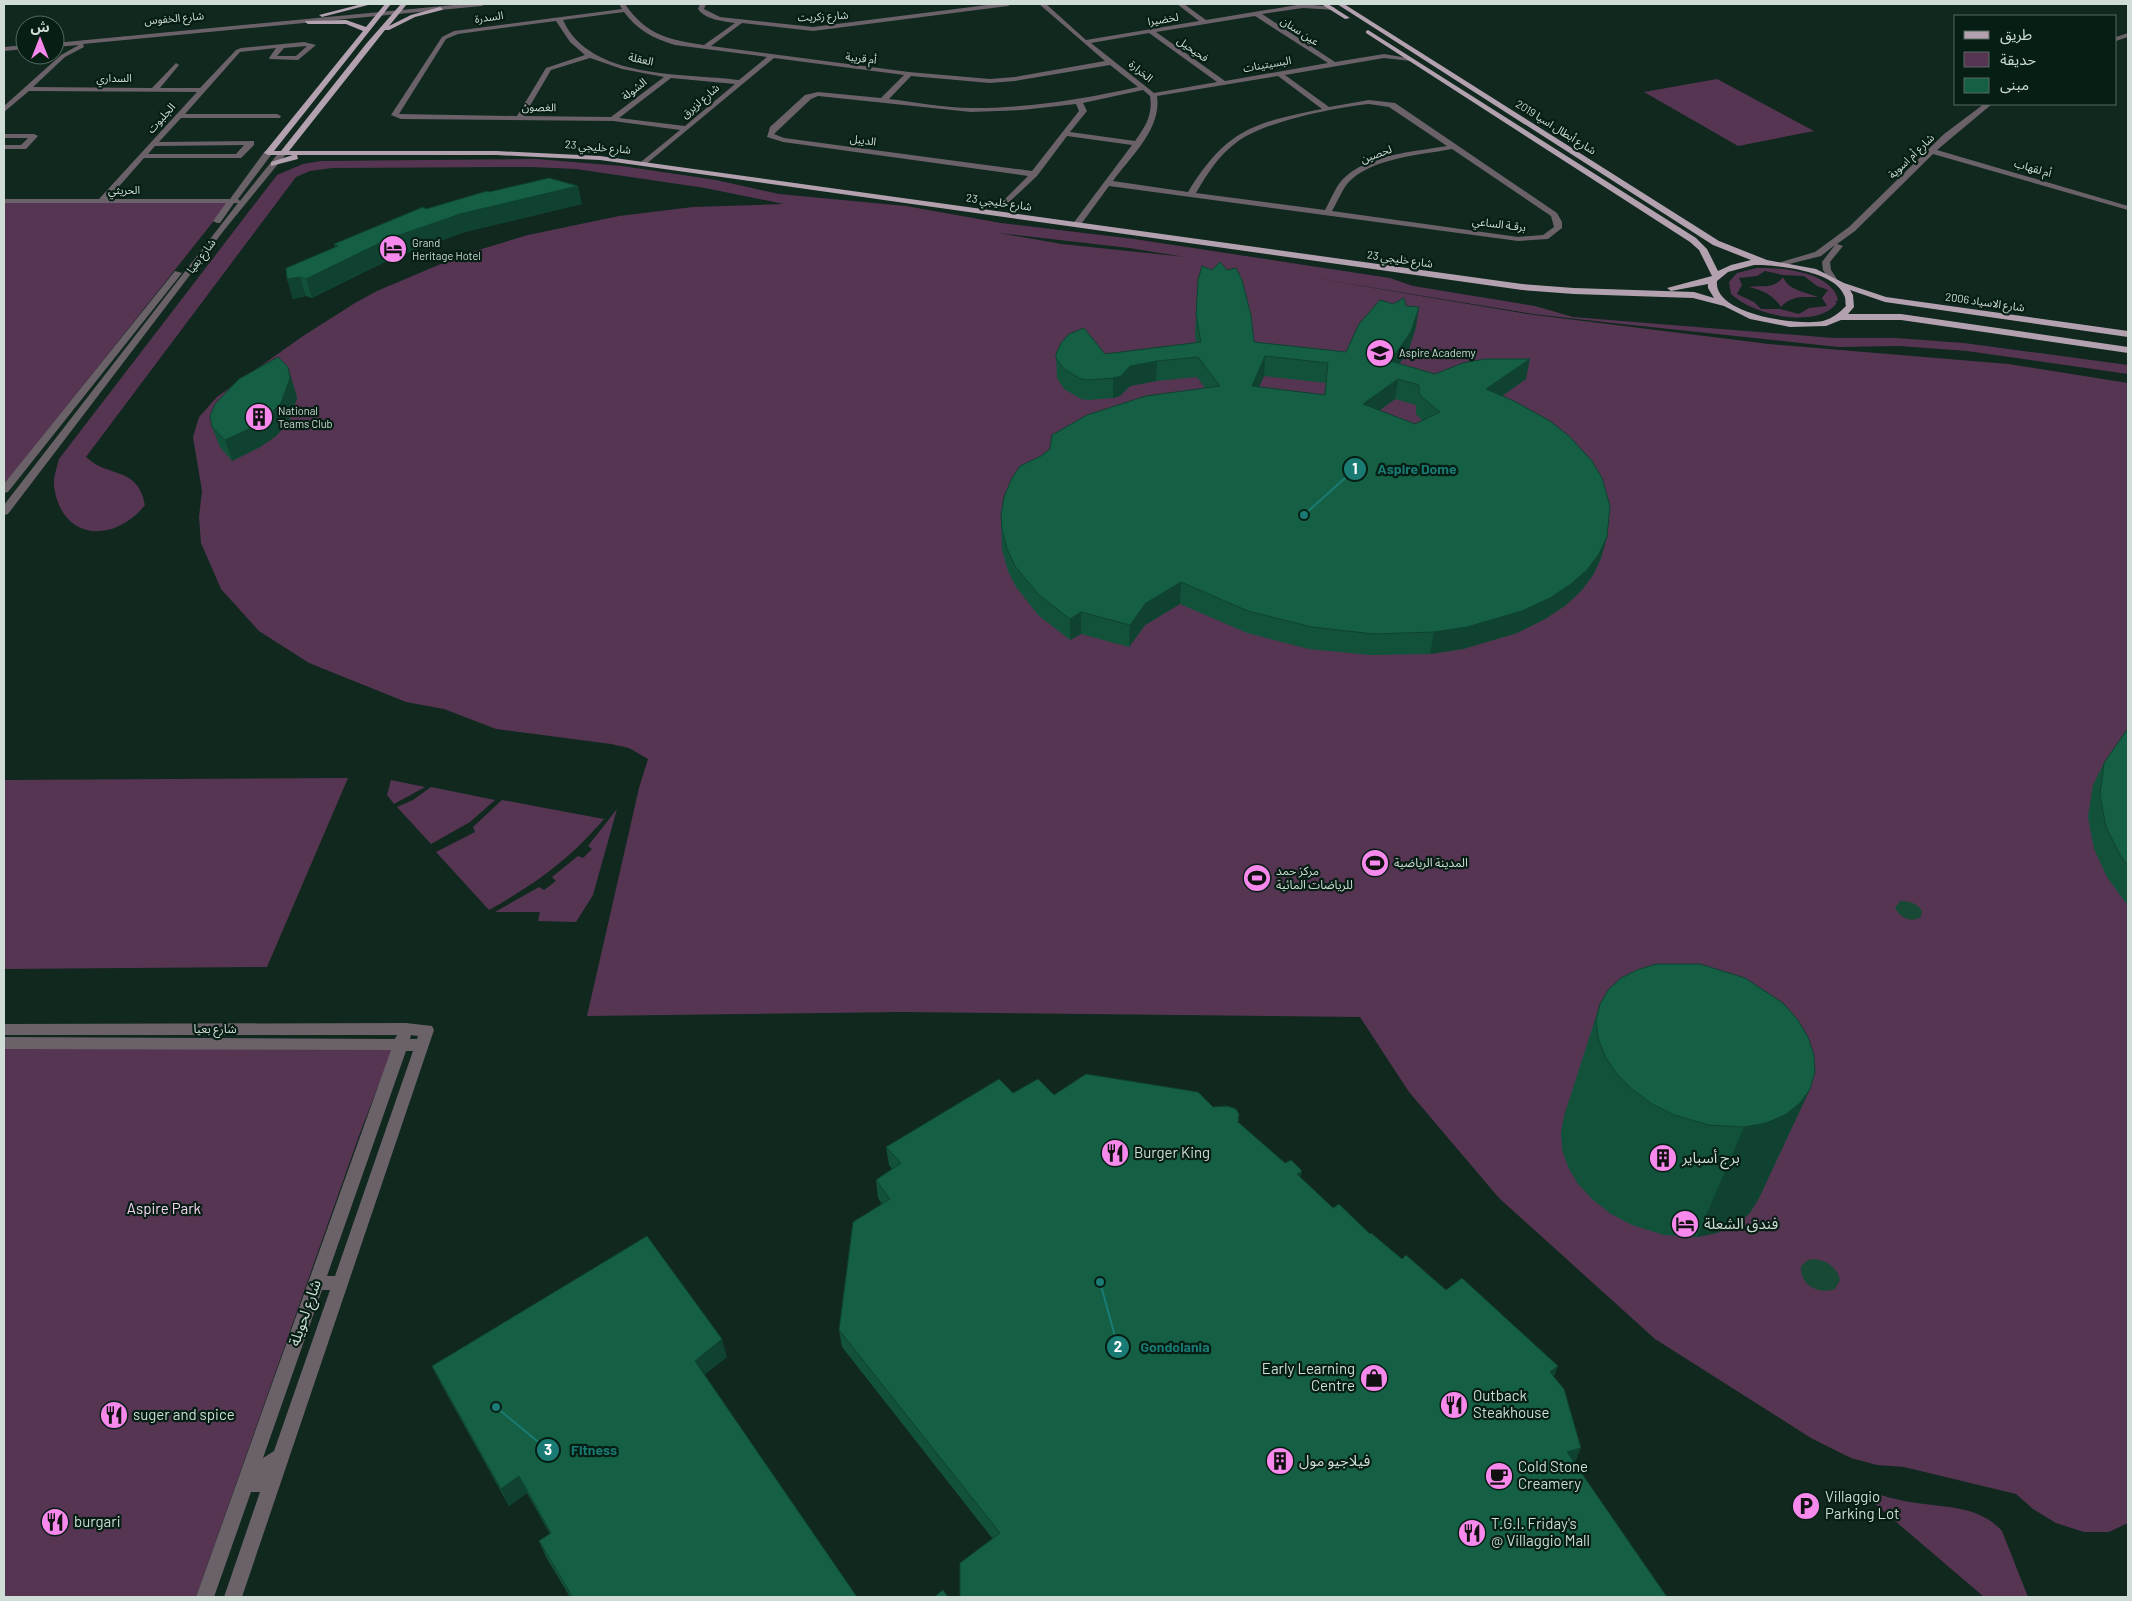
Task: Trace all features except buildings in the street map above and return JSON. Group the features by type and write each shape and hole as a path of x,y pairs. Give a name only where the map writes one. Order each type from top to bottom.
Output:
{"main road":[{"path":"322,15 369,4"},
{"name":"شارع أبطال اسيا 2019","path":"1324,4 1693,240 1703,248 1714,277 1714,292 1725,304"},
{"name":"شارع أبطال اسيا 2019","path":"1340,4 1716,242 1764,262"},
{"name":"شارع بعيا","path":"284,151 403,5"},
{"name":"شارع بعيا","path":"269,151 386,6"},
{"path":"375,37 405,19 440,9"},
{"path":"308,22 347,23 359,26 365,30"},
{"path":"298,132 298,137 304,143 334,150"},
{"name":"شارع خليجي 23","path":"269,151 449,151 647,161 1574,291 1694,295 1725,304 1754,318 1782,323 1818,324 1839,318"},
{"name":"شارع خليجي 23","path":"284,151 326,153 449,151"},
{"path":"274,164 288,158 326,153"},
{"name":"شارع الاسياد 2006","path":"1764,262 1784,264 1815,271 1836,282 1885,299 2128,334"},
{"name":"شارع خليجي 23","path":"1412,269 1611,287 1672,288 1714,277 1735,265 1764,262"},
{"path":"1836,282 1848,293 1851,302 1848,311 1839,318"},
{"path":"1839,318 1901,317 2128,350"}],"street":[{"name":"شارع الخفوس","path":"65,37 322,15 386,6 428,4"},
{"name":"شارع الخفوس","path":"65,44 395,14 482,4"},
{"name":"شارع زكريت","path":"703,4 700,9 710,17 739,23 813,29 1008,4"},
{"path":"962,4 968,9"},
{"name":"الخرارة","path":"1042,4 1085,42 1153,95 1155,117 1078,222"},
{"path":"1180,4 1206,22"},
{"name":"لخضيرا","path":"1085,42 1313,4"},
{"name":"السدرة","path":"395,111 444,38 456,32 558,19 624,7"},
{"name":"أم قريبة","path":"624,7 640,28 657,38 705,48 909,74 990,81 1112,62"},
{"name":"لخضيرا","path":"1303,7 1333,9"},
{"name":"عين سنان","path":"1257,14 1332,64"},
{"name":"العقلة","path":"558,19 565,32 590,56 622,66 669,76 738,82"},
{"path":"705,48 739,23"},
{"name":"فحيحيل","path":"1151,32 1223,83"},
{"path":"65,55 81,46 98,41"},
{"path":"304,44 312,45 301,57 273,59 282,46 304,44"},
{"name":"الجلبوت","path":"101,201 238,51 282,46"},
{"path":"1384,56 1391,53 1391,47"},
{"path":"520,118 548,69 590,56"},
{"name":"البسيتينات","path":"1153,95 1384,56 1411,59"},
{"name":"شارع لزيرق","path":"647,161 738,82 771,57"},
{"path":"4,110 53,65"},
{"path":"154,90 176,65"},
{"path":"1278,73 1328,110"},
{"path":"884,100 909,74"},
{"name":"الشولة","path":"613,119 669,76"},
{"name":"الديبل","path":"1034,174 783,140 770,135 773,128 813,95 832,94 971,110 1031,108 1078,102 1144,88"},
{"name":"السداري","path":"27,89 202,90"},
{"path":"1006,204 1034,174 1082,114 1082,106 1078,102"},
{"name":"برقـة الساعي","path":"1108,183 1518,239 1545,237 1558,228 1558,222 1554,215 1385,102 1366,102 1270,122 1236,137 1213,159 1191,194"},
{"name":"شارع أم اسوية","path":"1784,264 1818,254 1852,229 1955,129 1987,105"},
{"name":"الغصون","path":"395,111 395,115 401,117 613,119 686,128"},
{"path":"178,116 277,116"},
{"path":"1066,134 1137,143"},
{"path":"4,136 34,136 24,147 4,147"},
{"path":"142,156 238,156 251,145 246,143 153,144"},
{"name":"لحصين","path":"1327,213 1345,182 1370,166 1388,160 1453,147"},
{"name":"شارع بعيا","path":"4,512 149,324 232,201 269,151"},
{"name":"شارع بعيا","path":"4,490 136,324 244,201 284,151"},
{"name":"أم لقهاب","path":"1931,152 2128,208"},
{"name":"الحريثي","path":"4,200 244,201"},
{"name":"شارع أم اسوية","path":"1836,282 1827,270 1826,262 1831,253 1850,234 1852,229"},
{"path":"136,324 149,324"},
{"name":"شارع بعيا","path":"4,1029 402,1037"},
{"name":"شارع لحويلة","path":"204,1597 402,1037"},
{"name":"شارع بعيا","path":"4,1043 424,1037"},
{"name":"شارع لحويلة","path":"233,1597 424,1037"},
{"path":"315,1283 340,1283"},
{"path":"246,1481 280,1458"},
{"path":"246,1481 271,1483"}],"green space":[{"path":"1717,79 1814,131 1738,146 1644,92"},
{"name":"المدينة الرياضية","path":"536,159 622,166 716,180 779,194 906,206 1001,223 1134,239 1390,278 1413,286 1535,306 1573,317 1834,338 1896,338 1964,343 2128,365 2128,374 1967,351 1900,346 1838,347 1613,323 1533,314 1302,276 1527,314 1769,344 2008,364 2128,383 2128,1523 2109,1532 2084,1532 2056,1523 2033,1509 2016,1494 1904,1467 1877,1465 1851,1458 1811,1438 1655,1339 1499,1198 1409,1092 1360,1017 903,1012 587,1016 639,788 648,759 629,748 496,729 444,709 406,702 309,663 259,631 221,589 201,543 199,517 202,491 193,437 199,417 217,397 303,336 377,291 462,255 528,235 619,216 693,207 784,204 705,188 576,169 531,167 332,168 310,171 296,177 86,457 104,468 129,478 136,484 145,505 132,518 119,526 104,531 90,531 78,526 67,518 59,504 54,483 59,459 277,175 303,164 321,161","holes":["998,233 1129,248 1185,257 1062,244"]},
{"path":"4,203 228,203 4,485"},
{"path":"1757,268 1767,268 1804,273 1826,283 1834,291 1838,300 1827,311 1815,316 1800,318 1769,313 1741,302 1731,294 1729,282 1737,273","holes":["1765,271 1783,275 1804,276 1817,286 1828,290 1822,298 1827,306 1809,308 1799,314 1780,309 1761,309 1754,302 1737,294 1742,285 1739,278 1757,276"]},
{"path":"1783,277 1793,288 1818,297 1803,297 1789,300 1781,307 1768,294 1749,287 1776,284"},
{"path":"348,778 267,967 4,969 4,780"},
{"path":"391,780 425,787 394,804 387,795"},
{"path":"431,787 495,800 470,822 431,844 397,807 413,800"},
{"path":"502,800 604,819 578,847 551,870 489,910 436,852 475,832 473,827"},
{"path":"617,809 593,895 576,922 538,921 540,912 495,912 539,887 544,890 556,881 552,877 578,856 583,858 592,849 588,846"},
{"name":"Aspire Park","path":"4,1048 392,1050 360,1133 196,1597 4,1597"},
{"path":"1874,1493 1904,1501 1969,1511 1981,1515 1992,1522 2002,1531 2028,1597 1984,1597 1867,1497"}],"shaded area":[{"path":"1900,901 1910,902 1918,906 1922,911 1921,917 1913,920 1903,917 1895,908"},
{"path":"1808,1260 1822,1261 1834,1268 1840,1280 1835,1289 1823,1291 1811,1287 1803,1278 1801,1266"}],"place":[{"name":"Grand Heritage Hotel","path":"393,249"},
{"name":"Aspire Academy","path":"1380,353"},
{"name":"National Teams Club","path":"259,417"},
{"name":"Aspire Dome","path":"1304,515"},
{"name":"المدينة الرياضية","path":"1375,863"},
{"name":"مركز حمد للرياضات المائية","path":"1257,878"},
{"name":"Burger King","path":"1115,1153"},
{"name":"برج أسباير","path":"1663,1158"},
{"name":"فندق الشعلة","path":"1685,1224"},
{"name":"Gondolania","path":"1100,1282"},
{"name":"Early Learning Centre","path":"1374,1378"},
{"name":"Outback Steakhouse","path":"1454,1405"},
{"name":"Fitness","path":"496,1407"},
{"name":"suger and spice","path":"114,1415"},
{"name":"فيلاجيو مول","path":"1280,1461"},
{"name":"Cold Stone Creamery","path":"1499,1476"},
{"name":"Villaggio Parking Lot","path":"1806,1506"},
{"name":"burgari","path":"55,1522"},
{"name":"T.G.I. Friday's @ Villaggio Mall","path":"1472,1533"}]}
